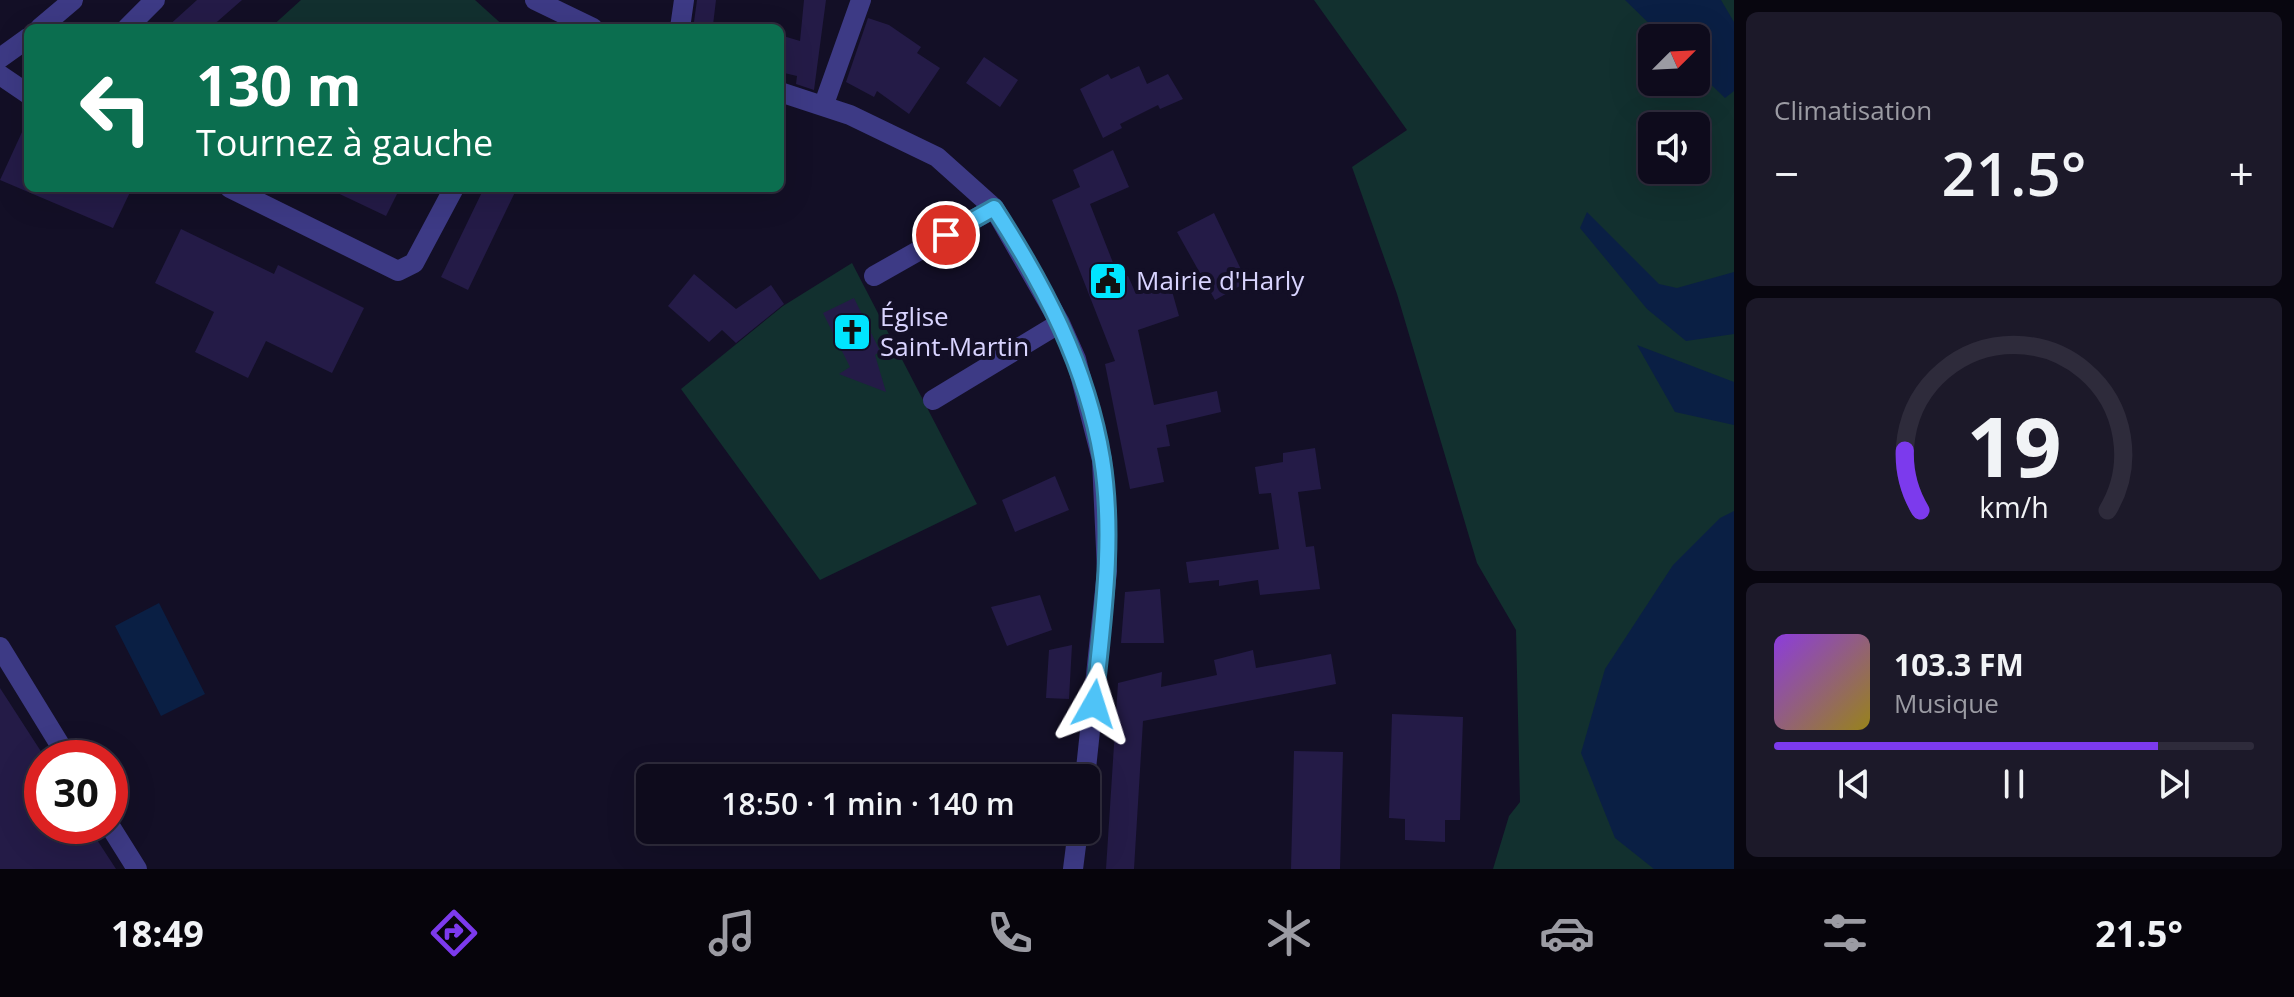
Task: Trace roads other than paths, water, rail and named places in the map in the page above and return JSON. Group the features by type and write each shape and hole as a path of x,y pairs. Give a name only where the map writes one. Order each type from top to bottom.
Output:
{"street":[{"path":"45,24 73,0"},
{"path":"131,24 155,0"},
{"path":"535,0 585,24"},
{"path":"681,24 684,0"},
{"path":"824,104 861,0"},
{"path":"0,58 24,41"},
{"path":"0,75 24,91"},
{"path":"784,93 824,104 937,157 994,208 1060,323 1076,359 1102,460 1107,579 1087,764"},
{"path":"238,192 398,271 414,263 452,192"},
{"path":"874,276 994,208"},
{"path":"933,400 1060,323"},
{"path":"0,647 57,740"},
{"path":"121,844 137,869"},
{"path":"1073,869 1076,844"}],"water":[{"path":"1625,0 1721,0 1734,22 1734,91 1725,98 1710,84 1710,24 1650,24"},
{"path":"1587,212 1659,284 1677,288 1734,272 1734,334 1686,341 1647,309 1580,228"},
{"path":"1637,345 1734,382 1734,425 1675,412"},
{"path":"1734,511 1734,869 1654,869 1615,838 1581,753 1605,669 1673,565 1720,518"},
{"path":"159,603 205,694 161,716 115,626"}],"place":[{"name":"Mairie d'Harly","path":"1108,281"},
{"name":"Église Saint-Martin","path":"852,332"}]}
